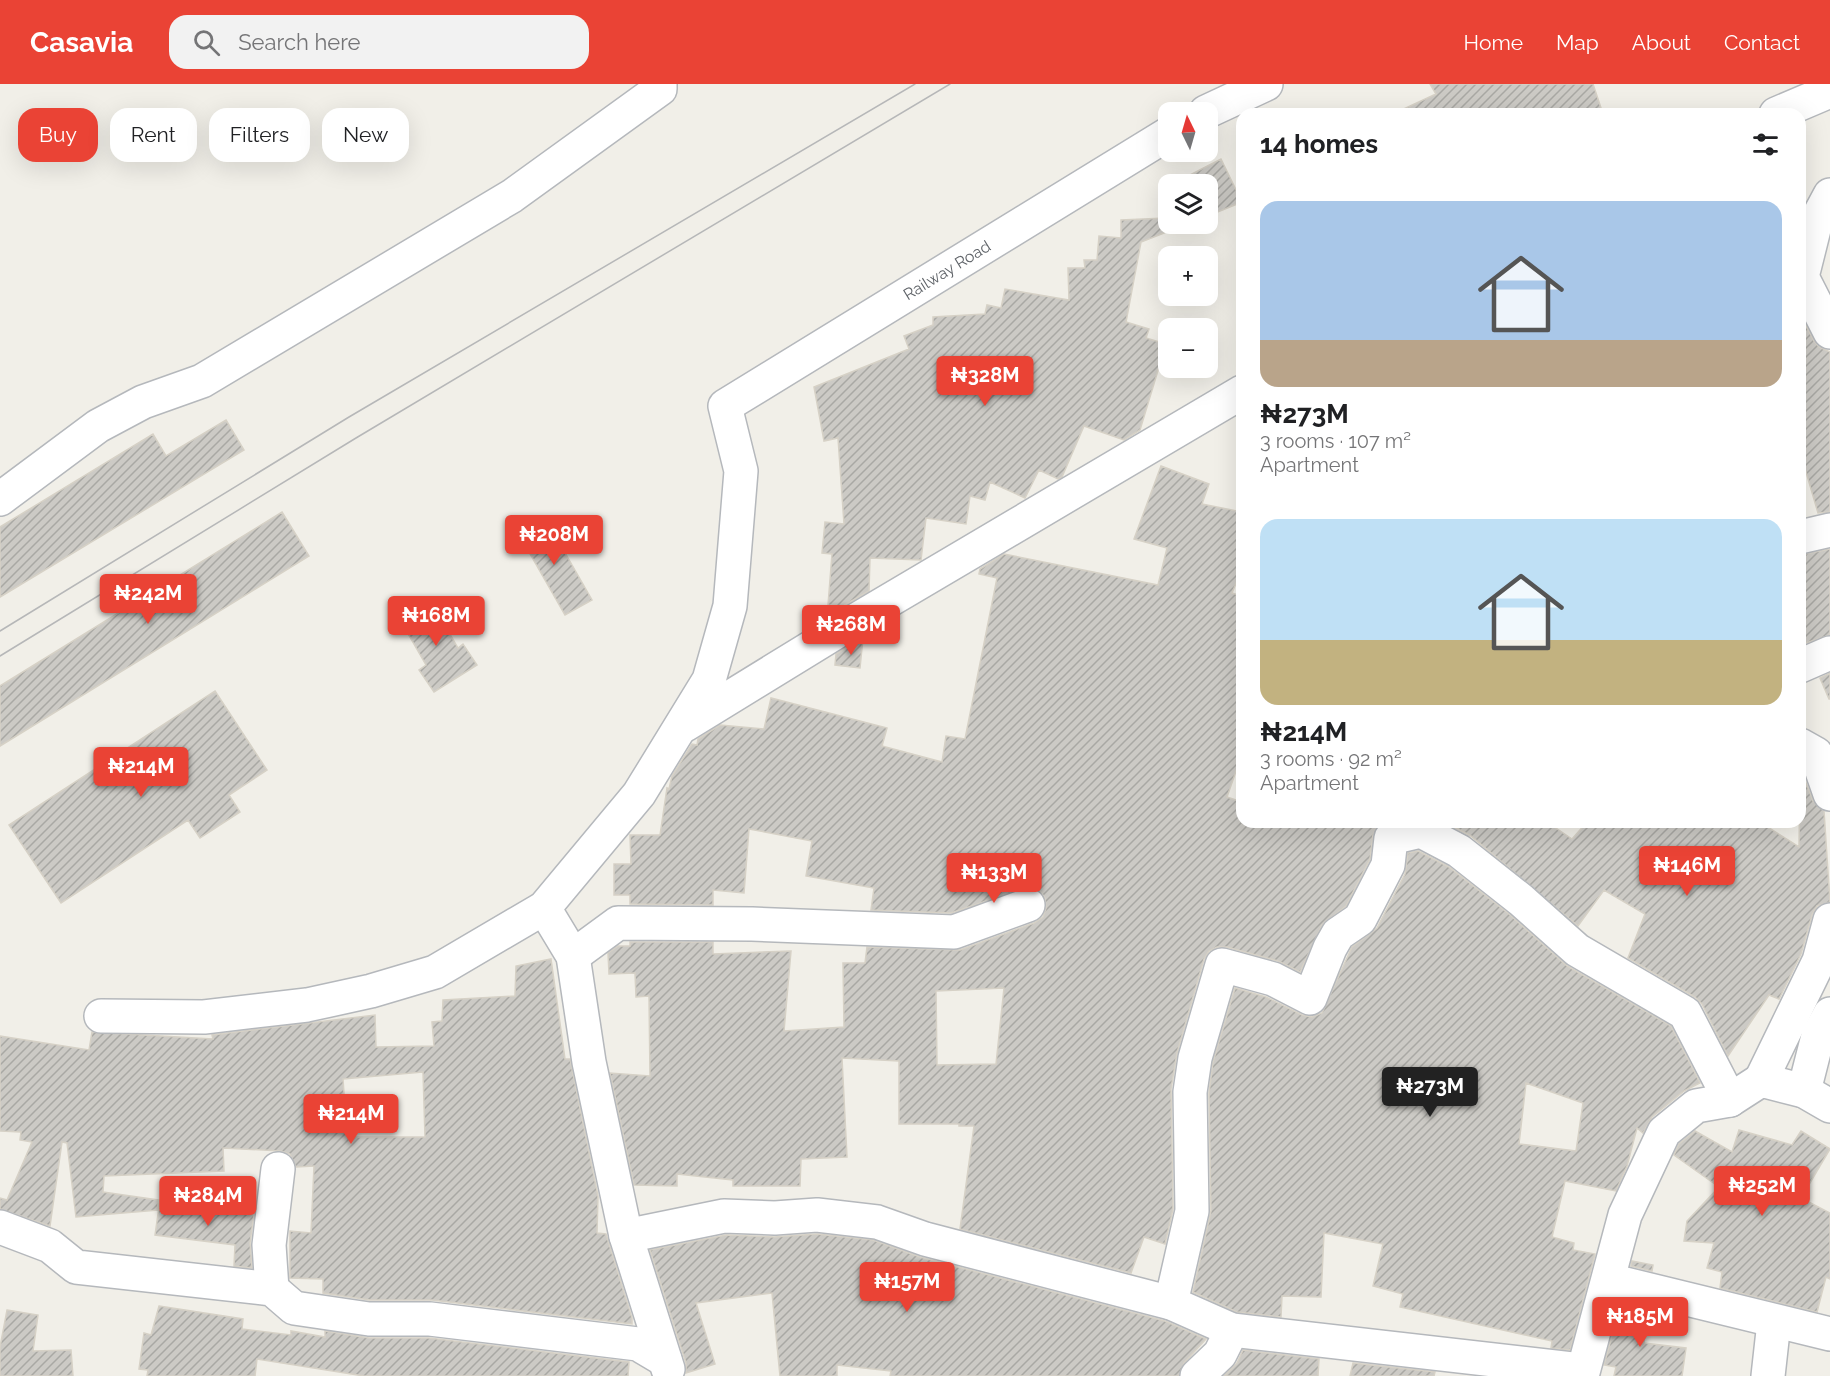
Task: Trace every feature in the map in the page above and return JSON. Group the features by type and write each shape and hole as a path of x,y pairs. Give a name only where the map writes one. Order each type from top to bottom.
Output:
{"street":[{"path":"0,499 98,426 143,402 202,381 512,196 660,89 660,84"},
{"path":"1218,106 1266,84"},
{"path":"1790,108 1829,92"},
{"name":"Railway Road","path":"679,729 710,680 730,606 741,471 725,406 1158,140"},
{"path":"1806,261 1816,221 1830,195"},
{"path":"1806,286 1830,332"},
{"path":"101,1016 204,1017 306,1005 371,991 435,972 544,908 639,794 679,729 856,620 1236,396"},
{"path":"1806,536 1830,530"},
{"path":"1806,663 1830,653"},
{"path":"1806,748 1816,754 1830,794"},
{"path":"1171,1303 1192,1211 1190,1092 1195,1058 1222,965 1272,979 1310,998 1329,948 1338,934 1360,919 1388,865 1391,838 1421,831 1459,851 1521,900 1577,950 1685,1012 1730,1100"},
{"path":"573,956 618,922 752,924 954,932 1028,904"},
{"path":"544,908 573,956 588,1062 626,1236 668,1368"},
{"path":"626,1236 724,1216 775,1218 817,1215 877,1222 925,1239 1171,1303 1232,1330 1581,1373 1609,1280 1625,1215 1664,1132 1696,1106 1730,1100 1761,1080 1819,961 1830,920"},
{"path":"1761,1080 1817,1098 1818,1036 1830,1014"},
{"path":"272,1289 269,1245 278,1169"},
{"path":"0,1227 50,1246 76,1267 272,1289 294,1308 369,1319 430,1319 639,1344 668,1368"},
{"path":"1609,1280 1830,1334"},
{"path":"1768,1376 1774,1322"},
{"path":"1197,1376 1220,1354 1232,1330"}],"building":[{"path":"1430,84 1593,84 1601,108 1406,108 1436,94"},
{"path":"1221,159 1236,190 1236,204 1218,212 1218,174 1192,174"},
{"path":"1158,218 1158,234 1161,234 1141,242 1126,322 1149,329 1146,338 1158,342 1158,370 1140,430 1124,440 1084,426 1062,477 1058,479 1039,470 1025,498 990,482 985,500 970,496 966,524 926,518 921,560 870,558 869,591 843,606 828,605 832,554 822,553 825,522 844,524 838,438 824,441 814,387 909,349 904,336 933,325 933,317 985,314 987,305 1001,308 1005,289 1069,300 1068,268 1085,268 1084,260 1097,260 1099,236 1121,238 1121,220"},
{"path":"1806,326 1819,347 1830,352 1830,512 1818,513 1806,472"},
{"path":"226,420 244,450 0,597 0,527 153,434 166,456"},
{"path":"1161,466 1209,484 1202,504 1236,511 1236,583 1232,593 1236,594 1236,771 1227,797 1236,800 1236,828 1376,828 1370,859 1346,906 1322,925 1300,972 1278,961 1227,947 1217,947 1209,951 1204,959 1177,1053 1171,1089 1173,1209 1165,1244 1144,1237 1131,1273 960,1229 974,1126 899,1124 899,1061 842,1058 847,1157 801,1159 800,1186 733,1186 733,1180 677,1174 677,1186 634,1185 610,1073 650,1076 649,996 636,997 635,973 609,974 608,953 618,946 630,946 630,942 713,942 713,954 791,951 784,1031 844,1027 843,963 865,963 867,947 960,950 1034,923 1043,917 1046,908 1045,898 1040,891 1031,886 951,913 871,910 874,888 806,876 812,841 749,829 744,893 713,890 713,905 630,904 630,895 614,895 614,864 631,864 630,835 660,835 667,788 669,789 672,776 692,744 697,745 698,739 720,725 764,729 771,698 887,728 882,746 942,762 946,736 965,739 997,578 979,574 980,569 1004,554 1158,585 1167,548 1134,539","holes":["1004,988 996,1064 937,1065 936,991"]},
{"path":"282,512 309,556 0,746 0,686"},
{"path":"544,516 592,600 565,615 517,531"},
{"path":"1830,549 1830,635 1806,643 1806,554"},
{"path":"431,601 458,648 463,644 477,665 434,692 419,670 426,665 399,618"},
{"path":"863,638 860,668 835,665 836,654"},
{"path":"1830,673 1830,699 1829,699 1820,678"},
{"path":"215,691 267,770 229,795 240,812 200,838 188,820 61,903 9,825"},
{"path":"1806,783 1813,801 1824,811 1830,902 1817,906 1812,915 1801,954 1779,999 1769,995 1728,1056 1702,1004 1695,997 1628,958 1645,914 1604,890 1578,926 1471,836 1456,828 1556,828 1572,839 1582,828 1769,828 1799,847 1799,828 1806,828"},
{"path":"1418,851 1449,867 1509,914 1567,966 1671,1026 1700,1083 1684,1091 1652,1117 1643,1133 1637,1128 1627,1166 1616,1191 1565,1181 1552,1237 1574,1243 1573,1250 1595,1254 1570,1350 1551,1348 1552,1341 1400,1307 1403,1294 1373,1286 1383,1244 1324,1233 1321,1297 1282,1296 1281,1317 1237,1312 1193,1292 1211,1211 1209,1093 1213,1062 1235,988 1266,997 1302,1015 1312,1017 1322,1013 1352,947 1377,928 1405,874 1408,853","holes":["1526,1083 1583,1103 1576,1151 1519,1144"]},
{"path":"551,959 565,1059 570,1059 598,1196 597,1233 606,1234 632,1324 432,1300 370,1300 323,1293 323,1279 290,1278 290,1231 311,1233 314,1166 296,1167 290,1154 281,1151 223,1148 224,1171 104,1176 103,1192 158,1200 158,1210 76,1217 67,1143 62,1142 50,1226 0,1209 0,1198 7,1200 32,1142 20,1140 21,1132 0,1131 0,1036 89,1050 92,1032 213,1039 212,1035 375,1015 376,1047 434,1046 432,1022 442,1021 443,1000 515,996 516,966","holes":["423,1072 425,1137 347,1137 343,1079"]},
{"path":"1739,1130 1792,1145 1801,1131 1830,1149 1801,1198 1830,1213 1830,1279 1826,1277 1817,1312 1720,1288 1722,1272 1707,1268 1714,1243 1684,1241 1687,1221 1719,1187 1674,1155 1679,1144 1695,1131 1732,1152"},
{"path":"160,1200 254,1214 250,1243 252,1268 234,1266 235,1245 155,1235"},
{"path":"817,1234 873,1240 920,1257 1165,1321 1206,1339 1184,1363 1179,1376 890,1376 891,1371 837,1365 837,1376 780,1376 772,1293 696,1303 715,1364 686,1373 686,1363 650,1250 726,1235 774,1237"},
{"path":"1632,1261 1653,1265 1652,1271 1631,1266"},
{"path":"1621,1302 1648,1309 1644,1343 1686,1348 1682,1376 1614,1376 1616,1367 1604,1365"},
{"path":"159,1306 243,1319 242,1329 291,1335 291,1331 325,1337 325,1331 369,1338 429,1338 629,1362 628,1376 364,1376 257,1359 255,1376 147,1376 148,1370 139,1369 144,1333 151,1335"},
{"path":"7,1310 38,1315 33,1351 71,1350 73,1376 0,1376 0,1347"},
{"path":"1243,1350 1319,1359 1318,1376 1224,1376 1237,1363"},
{"path":"1353,1363 1435,1372 1434,1376 1350,1376"}],"tram line":[{"path":"0,631 349,417 915,84"},
{"path":"0,656 356,438 950,84"}]}
